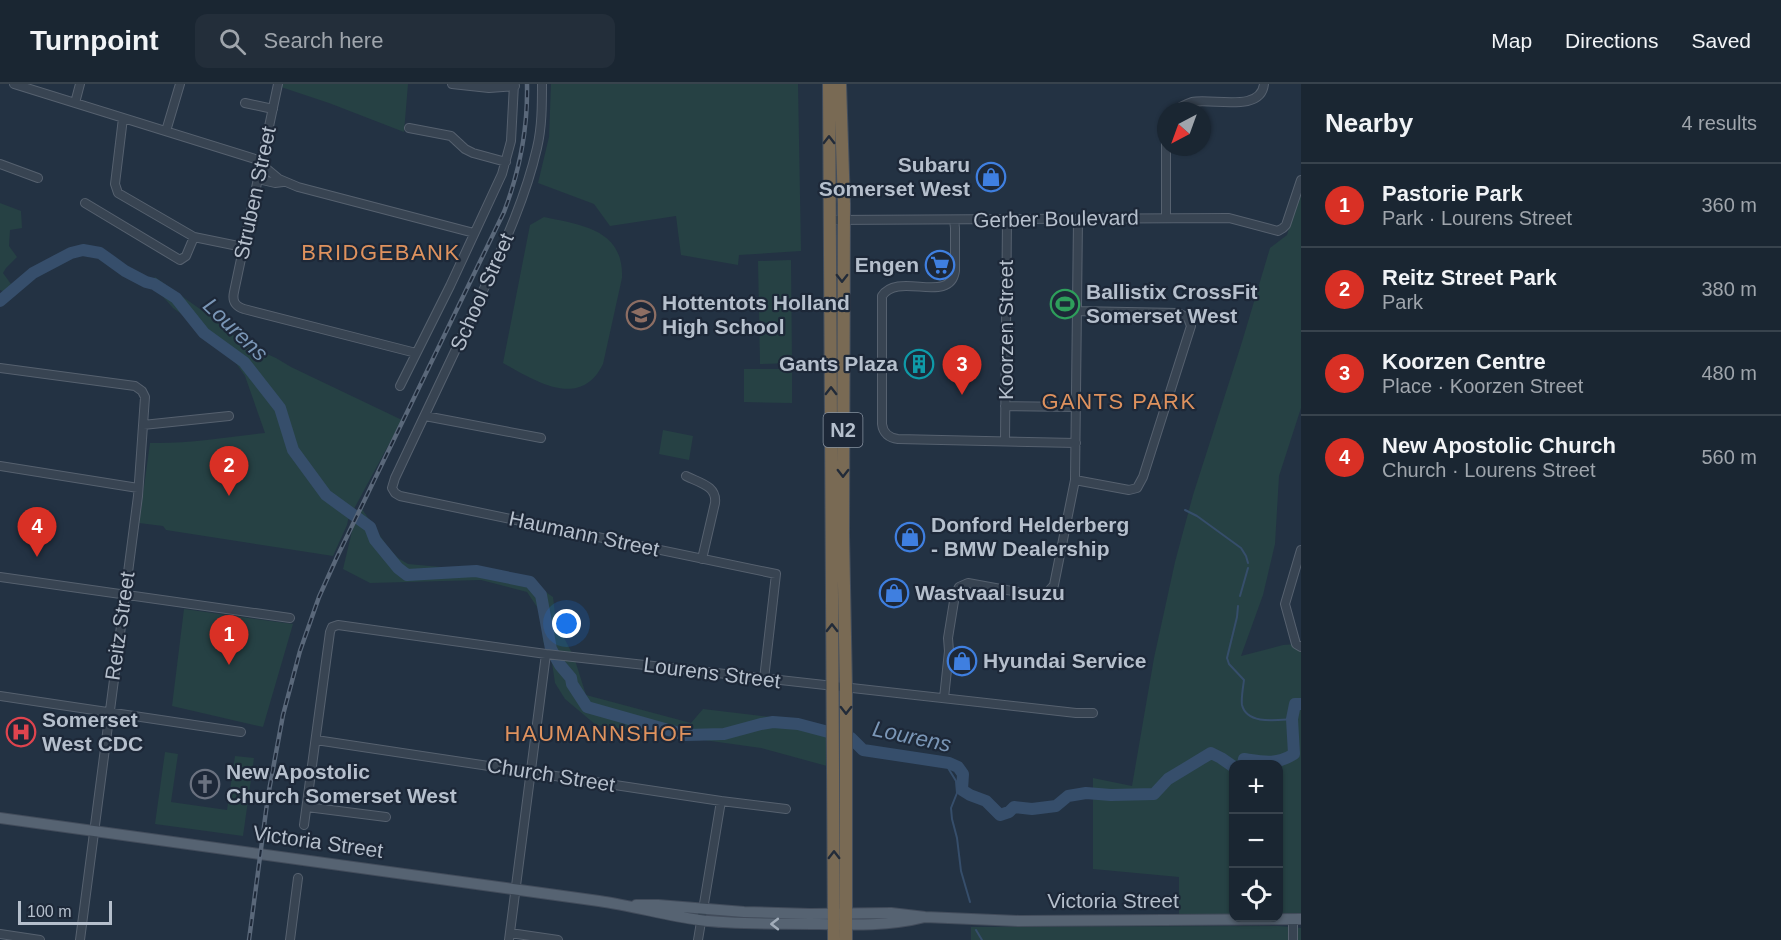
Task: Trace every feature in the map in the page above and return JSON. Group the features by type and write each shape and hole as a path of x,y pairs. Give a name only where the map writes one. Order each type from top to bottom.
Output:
{"highway":[{"name":"N2","path":"829,84 832,729 840,920 846,940"},
{"name":"N2","path":"834,940 840,920 846,765 843,220 840,84"}],"main road":[{"name":"Victoria Street","path":"0,818 630,905 658,905 702,915 764,924 840,920 891,913 924,917 1039,921 1297,919"}],"street":[{"path":"14,84 249,157 261,163 284,182"},
{"path":"75,103 80,84"},
{"path":"166,131 180,84"},
{"name":"Struben Street","path":"278,84 232,298 234,303 239,308 416,353"},
{"path":"400,386 502,174 511,141 514,85 452,84"},
{"name":"School Street","path":"393,491 392,484 496,262 524,194 537,147 542,111 542,84"},
{"path":"1197,102 1252,101 1260,95 1264,84"},
{"path":"245,103 273,110"},
{"path":"123,118 116,190 123,197 194,237 243,247"},
{"path":"409,128 451,136 473,153 506,162"},
{"path":"1166,156 1166,218"},
{"path":"0,165 38,177"},
{"path":"258,178 275,183 284,182 474,233"},
{"name":"Gerber Boulevard","path":"829,220 1229,218 1275,231 1281,230 1286,225 1301,180"},
{"path":"85,203 180,260 186,256 194,237"},
{"name":"Koorzen Street","path":"1005,441 1007,219"},
{"path":"944,698 949,651 948,638 956,592 961,585 968,583 1040,596 1050,591 1054,585 1075,480 1078,219"},
{"path":"954,220 956,228 954,274 950,283 942,286 892,286 882,296 883,427 888,436 898,439 1076,443"},
{"path":"1075,480 1129,490 1139,486 1191,326 1188,318 1178,313 1077,311"},
{"name":"Reitz Street","path":"0,368 135,386 142,391 145,397 138,488 80,940"},
{"path":"1005,406 1076,407"},
{"path":"143,425 229,416"},
{"path":"425,417 541,438"},
{"path":"0,466 138,488"},
{"path":"686,476 713,490 716,494 716,503 702,559"},
{"name":"Haumann Street","path":"393,491 397,495 409,498 776,573 764,679"},
{"path":"1298,646 1285,601 1301,550"},
{"path":"0,577 290,618"},
{"name":"Lourens Street","path":"316,740 330,632 332,627 338,625 574,657 832,687 1093,713"},
{"path":"549,654 530,772 510,937 558,940"},
{"path":"0,696 241,732"},
{"path":"304,825 316,740"},
{"name":"Church Street","path":"316,740 786,809"},
{"path":"698,940 722,801"},
{"path":"307,807 386,818"},
{"path":"290,940 298,878"},
{"path":"1293,940 1297,919"},
{"path":"0,934 40,940"}],"green space":[{"path":"282,84 408,84 404,132 281,87"},
{"path":"551,84 798,84 801,251 739,255 738,265 681,255 676,216 610,226 594,204 538,183 549,137"},
{"path":"1301,190 1301,408 1279,476 1275,544 1263,595 1241,656 1283,645 1296,644 1301,647 1301,915 1283,915 1283,760 1229,760 1229,916 1179,916 1179,877 1093,869 1093,778 1132,786 1154,658 1175,562 1193,495 1270,248 1287,235"},
{"path":"0,203 21,211 22,228 10,230 9,246 17,257 3,273 11,284 5,292 0,290"},
{"path":"544,217 598,232 616,249 621,262 622,278 603,364 593,378 582,386 569,389 556,388 542,383 503,363 530,225"},
{"path":"791,260 792,363 760,364 758,261"},
{"path":"155,277 214,319 246,346 276,358 402,420 348,520 333,556 166,530 163,526 139,523 150,443 265,433 245,376 236,363 195,324 173,308 158,291 148,286"},
{"path":"744,369 792,369 792,403 744,402"},
{"path":"663,430 693,436 689,460 659,454"},
{"path":"362,509 387,546 398,558 408,564 482,569 527,579 553,597 556,622 574,657 586,695 691,723 703,709 805,721 806,724 826,727 827,766 761,748 596,725 565,699 555,683 552,663 543,641 541,613 527,592 481,580 370,583 343,569 352,531"},
{"path":"184,609 293,624 263,727 172,706"},
{"path":"165,752 178,754 171,802 227,810 235,756 254,758 243,836 155,824"},
{"path":"1278,926 1301,928 1301,940 971,940 971,927"}],"waterway":[{"name":"Lourens","path":"0,301 33,273 71,253 83,250 100,253 125,271 154,284 176,298 204,333 244,362 280,408 293,450 326,495 370,527 375,540 398,568 407,575 476,571 530,582 541,595 551,649 587,707 686,735 724,734 773,722 798,724 851,738 863,750 949,763 958,767 963,774 962,790 986,801 1000,815 1009,812 1014,807 1032,809 1056,806 1068,796 1086,793 1154,794 1168,779 1211,753 1229,764"},
{"path":"1185,510 1241,548 1248,563"},
{"path":"1240,596 1248,568"},
{"path":"1238,606 1227,658 1229,664 1244,680 1242,705 1250,716 1263,720 1292,719"},
{"name":"Lourens","path":"1279,760 1294,754 1292,719 1295,704 1301,704"},
{"name":"Lourens","path":"1244,760 1251,760"},
{"path":"945,763 956,781 957,793 951,808 952,819 961,871 970,902"},
{"path":"976,930 982,940"}],"railway":[{"path":"249,940 268,796 283,715 300,651 319,597 337,557 504,212 522,149 527,84"}],"place":[{"name":"Subaru Somerset West","path":"991,177"},
{"name":"Engen","path":"940,265"},
{"name":"Ballistix CrossFit Somerset West","path":"1065,304"},
{"name":"Hottentots Holland High School","path":"641,315"},
{"name":"Gants Plaza","path":"919,364"},
{"name":"Koorzen Centre","path":"962,395"},
{"name":"Reitz Street Park","path":"229,496"},
{"name":"Donford Helderberg - BMW Dealership","path":"910,537"},
{"name":"New Apostolic Church","path":"37,557"},
{"name":"Wastvaal Isuzu","path":"894,593"},
{"name":"Hyundai Service","path":"962,661"},
{"name":"Pastorie Park","path":"229,665"},
{"name":"Somerset West CDC","path":"21,732"},
{"name":"New Apostolic Church Somerset West","path":"205,784"}],"district":[{"name":"BRIDGEBANK","path":"381,252"},
{"name":"GANTS PARK","path":"1119,401"},
{"name":"HAUMANNSHOF","path":"599,733"}]}
